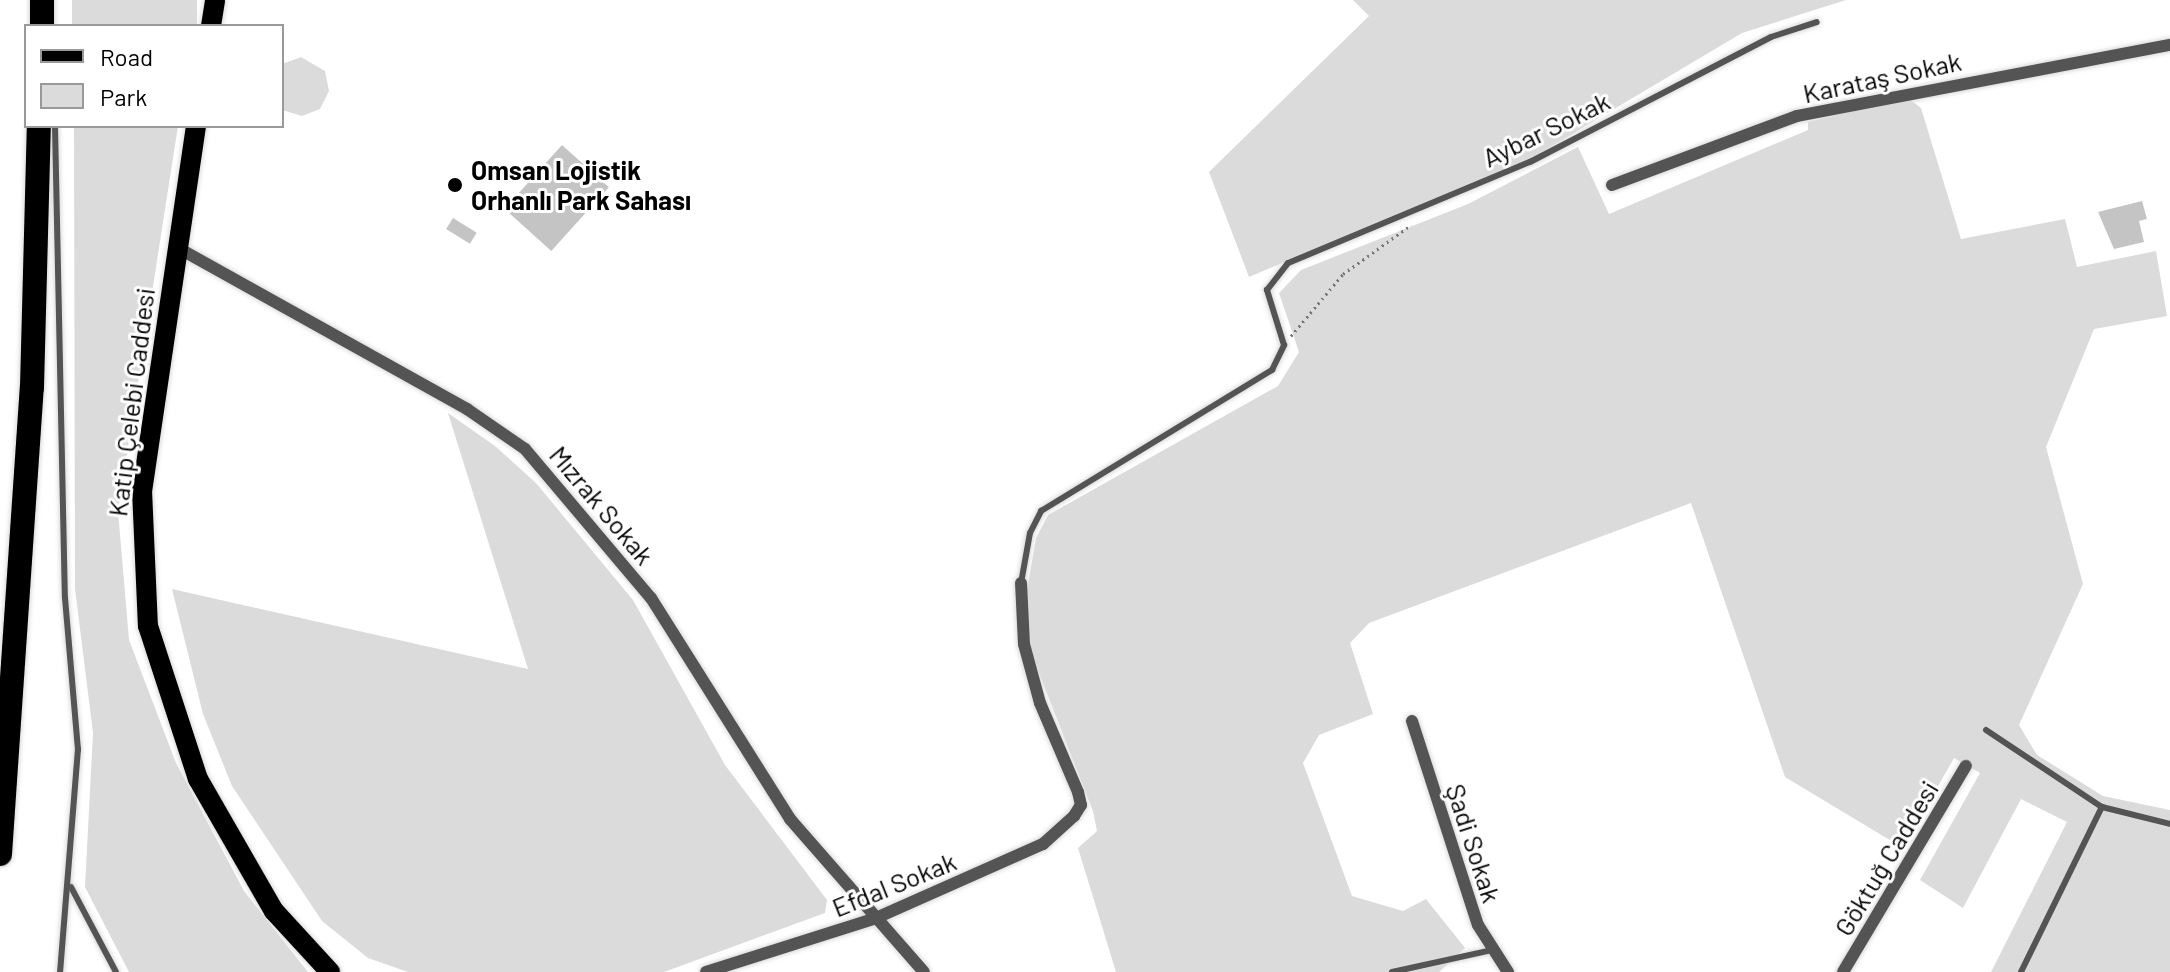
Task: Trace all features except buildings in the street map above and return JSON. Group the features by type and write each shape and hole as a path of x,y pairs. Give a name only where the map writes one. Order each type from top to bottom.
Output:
{"highway":[{"path":"43,0 44,24"},
{"path":"0,854 32,387 39,128"}],"main road":[{"path":"211,24 215,0"},
{"name":"Katip Çelebi Caddesi","path":"196,128 142,490 148,626 198,779 274,911 330,972"}],"street":[{"name":"Karataş Sokak","path":"1612,185 1797,116 2170,45"},
{"name":"Mızrak Sokak","path":"178,248 467,409 525,449 635,576 765,787 924,972"},
{"name":"Efdal Sokak","path":"706,972 723,970 876,918 1043,844 1081,805 1031,673 1020,627 1021,583"},
{"name":"Şadi Sokak","path":"1412,721 1478,925 1508,972"},
{"name":"Göktuğ Caddesi","path":"1843,972 1966,766"}],"lane":[{"name":"Aybar Sokak","path":"1284,345 1267,290 1288,263 1530,162 1771,37 1817,22"},
{"path":"55,128 65,598 78,749 70,886 60,972"},
{"path":"1021,583 1030,533 1041,511 1272,370 1284,345"},
{"path":"1986,730 2102,807 2170,824"},
{"path":"2021,972 2102,807"},
{"path":"70,886 116,972"},
{"path":"1392,972 1492,950"}],"path":[{"path":"1284,345 1343,274 1418,220"}],"green space":[{"path":"72,0 197,0 197,24 72,24"},
{"path":"1353,0 1846,0 1742,33 1530,159 1249,277 1209,172 1369,16"},
{"path":"301,57 325,71 329,91 320,109 302,116 284,111 284,63"},
{"path":"1908,98 1921,108 1961,239 2065,219 2077,267 2156,251 2167,316 2094,329 2046,447 2083,584 2019,725 2037,755 2103,796 2170,810 2170,972 1991,972 2067,822 2021,799 1963,908 1920,880 1980,773 1954,758 1903,848 1785,777 1691,503 1369,623 1350,643 1373,714 1319,735 1303,763 1352,896 1403,911 1426,899 1465,948 1439,972 1116,972 1078,848 1097,831 1093,811 1030,650 1026,596 1036,538 1048,515 1278,386 1299,352 1279,293 1301,270 1468,204 1578,147 1609,214 1808,130 1808,122"},
{"path":"74,128 178,128 118,511 129,640 176,763 244,891 308,972 129,972 85,887 93,733 75,589"},
{"path":"448,413 495,446 536,483 633,600 725,765 827,900 825,913 664,972 408,972 368,958 322,921 232,786 203,714 172,589 528,669"}],"place":[{"name":"Omsan Lojistik Orhanlı Park Sahası","path":"455,185"}]}
